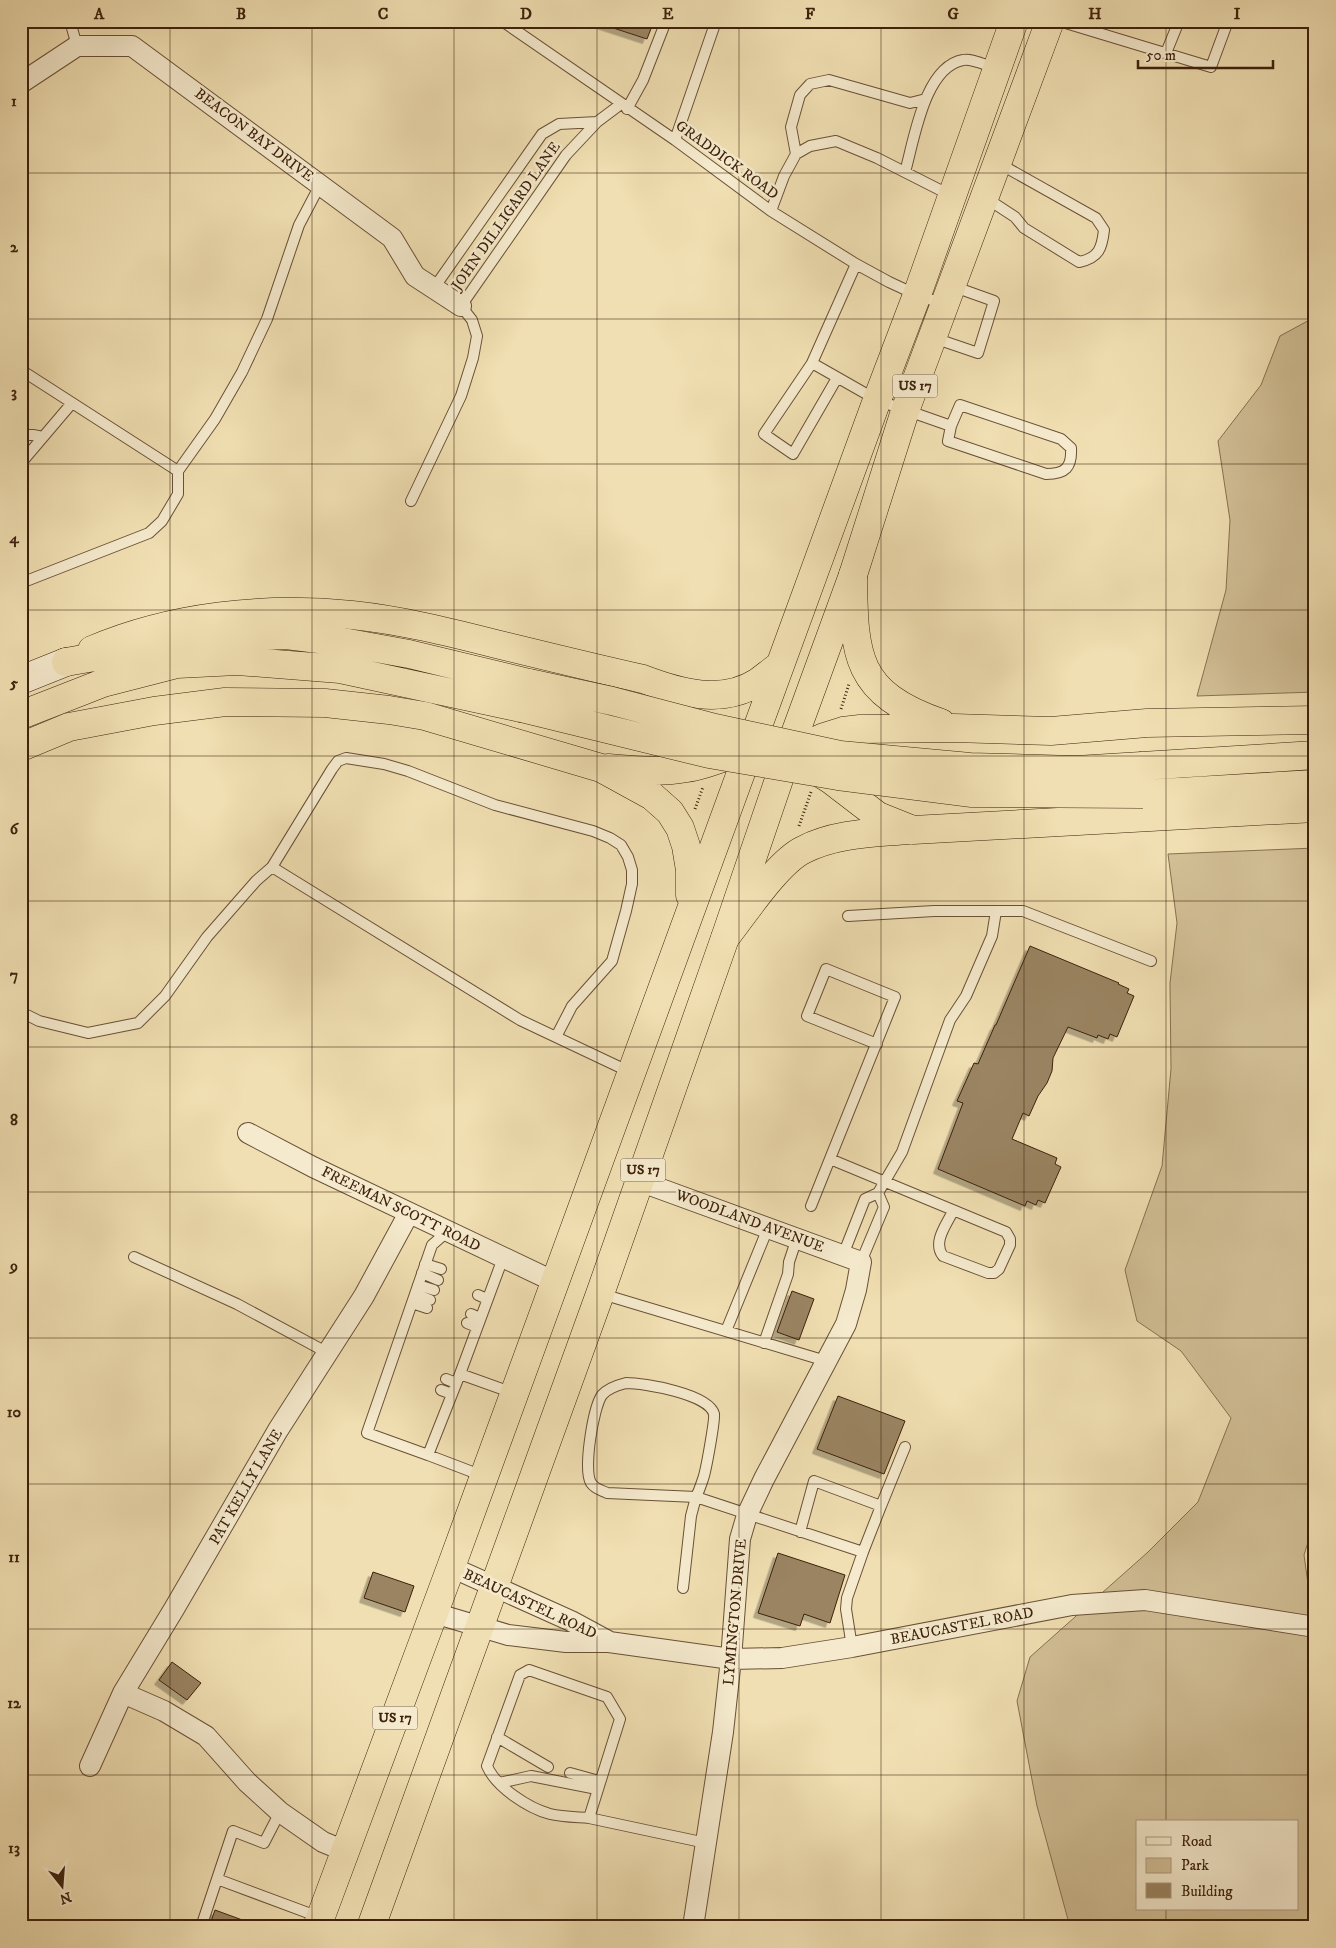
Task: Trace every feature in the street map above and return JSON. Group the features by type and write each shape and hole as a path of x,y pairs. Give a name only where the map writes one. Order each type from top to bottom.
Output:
{"highway":[{"name":"US 17","path":"319,1922 434,1614 779,666 917,296 1014,21"},
{"name":"US 17","path":"371,1927 600,1294 852,574 905,411 1050,21"},
{"path":"852,574 853,614 857,645 864,669 873,684 891,699 916,714 954,728"},
{"path":"66,662 112,642 162,627 240,614 308,612 353,615 439,630 643,679 672,690 701,707 749,748"},
{"path":"66,662 203,638 286,634 408,654 525,695 709,754 838,776 972,793 1143,794 1315,784"},
{"path":"21,716 32,710 112,680 177,664 237,661 340,669 525,695 612,700 716,728 840,755 970,767 1076,770 1315,755"},
{"path":"672,690 698,695 736,692 756,683 779,666"},
{"path":"21,747 69,727 154,711 225,702 325,703 425,716 600,768 652,796 670,812 680,828 686,846 690,870 689,911"},
{"path":"788,753 824,737 843,731 860,729 954,728 1052,731 1147,723 1315,720"},
{"path":"600,768 655,771 686,769 703,765 749,748 788,753 832,780 878,816 913,830"},
{"path":"725,938 765,887 791,858 804,850 824,842 856,835 913,830 1315,808"}],"main road":[{"path":"21,680 66,662"}],"street":[{"path":"21,83 77,46"},
{"name":"BEACON BAY DRIVE","path":"77,46 132,46 392,238 415,276 461,306"},
{"name":"FREEMAN SCOTT ROAD","path":"248,1133 314,1167 555,1282"},
{"name":"WOODLAND AVENUE","path":"639,1181 852,1258"},
{"name":"PAT KELLY LANE","path":"90,1766 122,1693 174,1609 278,1430 364,1296 409,1213"},
{"name":"LYMINGTON DRIVE","path":"693,1927 723,1732 731,1659 740,1539 747,1515 764,1479 846,1324 856,1290 852,1258"},
{"name":"BEAUCASTEL ROAD","path":"451,1567 571,1621 609,1642"},
{"name":"BEAUCASTEL ROAD","path":"434,1614 508,1635 566,1642 609,1642 731,1659 782,1658 852,1647 1072,1605 1145,1600 1315,1627"},
{"path":"122,1693 164,1711 206,1736 247,1782 280,1812 323,1842 345,1851"}],"lane":[{"path":"70,21 77,46"},
{"name":"GRADDICK ROAD","path":"502,21 675,140 771,211 856,264 917,296 948,295 994,301 978,353 932,337"},
{"path":"624,106 643,80 666,21"},
{"path":"675,140 716,21"},
{"path":"1059,21 1211,66 1228,21"},
{"path":"1166,53 1179,21"},
{"path":"905,172 926,99 936,79 950,65 964,59 997,68"},
{"path":"796,154 791,127 800,95 810,84 829,80 910,103 926,99"},
{"name":"JOHN DILLIGARD LANE","path":"461,306 566,155 597,122 624,106"},
{"name":"JOHN DILLIGARD LANE","path":"434,288 542,134 560,124 597,122"},
{"path":"771,211 784,176 796,154 810,146 836,141 877,158 952,196"},
{"path":"984,196 1015,217 1024,228 1079,262 1090,260 1102,246 1104,230 1096,218 997,163"},
{"path":"21,583 149,533 162,521 178,494 178,471 215,419 242,372 267,319 299,225 320,185"},
{"path":"837,378 793,454 764,434 812,363 856,264"},
{"path":"410,502 461,396 473,358 477,336 472,320 461,306"},
{"path":"812,363 877,400 951,426"},
{"path":"21,370 178,471"},
{"path":"21,463 72,403"},
{"path":"960,405 1061,439 1071,448 1070,464 1064,472 1046,474 948,441 951,426 960,405"},
{"path":"21,435 33,434 43,437"},
{"path":"21,1012 39,1021 88,1033 138,1023 165,996 207,938 256,881 272,868 332,769 338,761 346,758 384,764 400,769 469,796 593,831 621,845 628,857 632,870 632,884 612,961 572,1006 556,1037"},
{"path":"272,868 520,1020 631,1073"},
{"path":"848,916 934,911 1023,911 1151,961"},
{"path":"852,1258 865,1199 878,1193 902,1152 950,1020 966,996 992,936 996,911"},
{"path":"811,1206 877,1044 896,997 826,969 807,1016 877,1044"},
{"path":"830,1159 884,1182 953,1210 1006,1232 1010,1239 1010,1245 1000,1269 988,1273 943,1256 939,1250 938,1242 953,1210"},
{"path":"852,1258 884,1207 878,1193"},
{"path":"726,1331 768,1228"},
{"path":"448,1231 432,1245 415,1294 396,1363 367,1433 484,1476"},
{"path":"764,1343 788,1274 789,1262 797,1238"},
{"path":"134,1257 237,1304 328,1353"},
{"path":"428,1454 458,1378 477,1311 487,1285 503,1258"},
{"path":"424,1268 441,1269"},
{"path":"424,1268 438,1280"},
{"path":"415,1294 430,1300 415,1294"},
{"path":"600,1294 826,1361"},
{"path":"446,1379 458,1378 514,1393"},
{"path":"683,1588 691,1516 696,1497 704,1477 714,1419 711,1409 703,1402 660,1386 626,1383 613,1387 606,1391 598,1405 590,1436 588,1476 596,1489 607,1493 696,1497 863,1552"},
{"path":"441,1390 452,1394"},
{"path":"852,1647 846,1609 847,1598 904,1447"},
{"path":"800,1532 814,1481 882,1506"},
{"path":"589,1818 620,1719 607,1697 529,1670 520,1674 487,1766 490,1776 520,1801 550,1814 589,1818 706,1843"},
{"path":"498,1737 548,1767"},
{"path":"570,1773 598,1785"},
{"path":"500,1783 531,1776 598,1785"},
{"path":"202,1924 233,1831 264,1843 280,1812"},
{"path":"217,1879 319,1922"}],"path":[{"path":"839,715 851,675"},
{"path":"695,810 704,785"},
{"path":"798,829 812,789"}],"green space":[{"path":"1315,317 1315,692 1197,696 1226,590 1230,520 1218,441 1261,385 1280,336"},
{"path":"1315,848 1315,1520 1304,1555 1315,1634 1315,1927 1070,1927 1037,1806 1017,1701 1030,1657 1148,1552 1198,1502 1231,1418 1181,1351 1137,1321 1125,1270 1162,1166 1171,1069 1170,983 1177,923 1168,854"}],"building":[{"path":"601,21 654,21 647,39 601,24"},
{"path":"1030,946 1119,983 1129,989 1127,993 1134,996 1117,1037 1110,1034 1108,1039 1098,1035 1097,1038 1068,1027 1053,1058 1052,1071 1047,1083 1038,1096 1029,1116 1023,1113 1012,1139 1057,1158 1055,1164 1061,1167 1045,1203 1038,1200 1036,1205 1027,1201 1025,1206 938,1169 963,1103 957,1101 974,1063 978,1064"},
{"path":"792,1291 814,1299 799,1340 777,1332"},
{"path":"838,1396 905,1421 884,1474 817,1449"},
{"path":"778,1553 845,1575 830,1623 804,1614 800,1626 758,1613"},
{"path":"373,1572 414,1586 405,1612 364,1598"},
{"path":"172,1662 201,1683 187,1700 159,1680"},
{"path":"215,1910 256,1925 256,1927 209,1927"}]}
